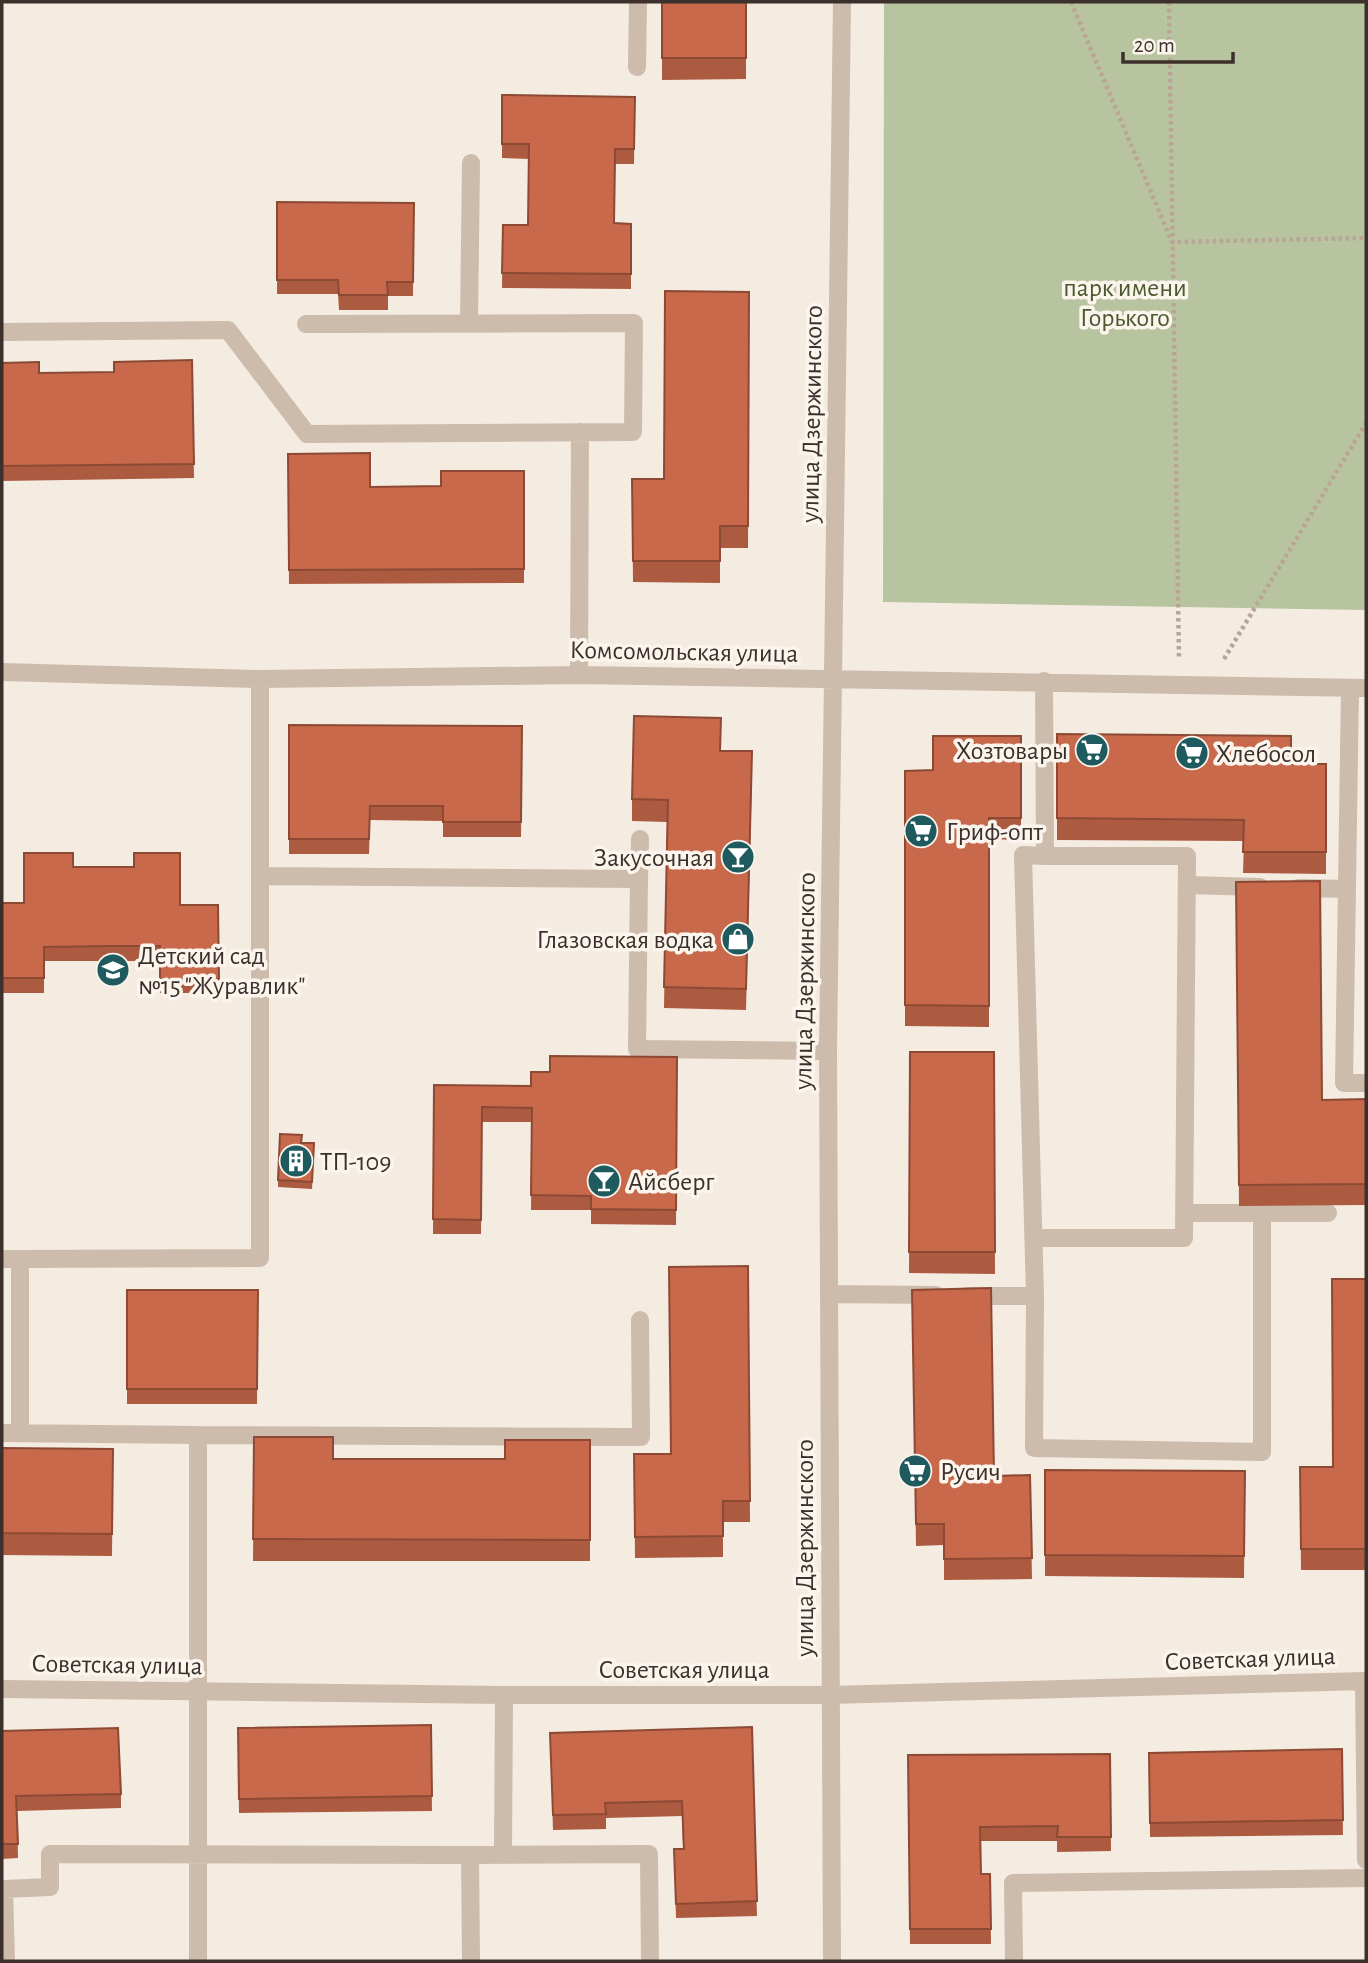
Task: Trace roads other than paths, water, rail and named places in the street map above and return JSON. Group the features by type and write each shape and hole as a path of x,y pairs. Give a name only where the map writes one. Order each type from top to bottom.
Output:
{"street":[{"path":"637,67 638,2"},
{"name":"улица Дзержинского","path":"832,1961 828,1051 842,2"},
{"path":"469,323 471,163"},
{"path":"2,332 228,330 307,434 633,432 634,323 306,324"},
{"path":"579,675 580,432"},
{"name":"Комсомольская улица","path":"2,671 260,679 579,675 1358,688"},
{"path":"260,679 260,1258 11,1259 11,1433 641,1437 640,1320"},
{"path":"1044,681 1045,856"},
{"path":"1358,688 1347,889 1344,1083 1366,1083"},
{"path":"639,839 637,1049 828,1051"},
{"path":"1034,1238 1184,1238 1187,856 1023,855 1034,1238 1034,1448 1262,1452 1262,1213"},
{"path":"260,876 639,879"},
{"path":"1187,885 1347,889"},
{"path":"1184,1213 1328,1213"},
{"path":"830,1294 1035,1296"},
{"path":"198,1435 198,1961"},
{"path":"1365,1681 1366,1860"},
{"name":"Советская улица","path":"2,1689 504,1695 830,1695 1365,1681"},
{"path":"503,1854 504,1695"},
{"path":"6,1961 4,1889 50,1887 50,1854 649,1854 650,1961"},
{"path":"470,1855 471,1961"},
{"path":"1014,1961 1013,1883 1366,1878"}],"place":[{"name":"Хозтовары","path":"1092,750"},
{"name":"Хлебосол","path":"1192,753"},
{"name":"Гриф-опт","path":"921,831"},
{"name":"Закусочная","path":"738,857"},
{"name":"Глазовская водка","path":"738,939"},
{"name":"Детский сад №15 \"Журавлик\"","path":"113,970"},
{"name":"ТП-109","path":"296,1161"},
{"name":"Айсберг","path":"604,1181"},
{"name":"Русич","path":"915,1471"}],"park label":[{"name":"парк имени Горького","path":"1125,302"}]}
